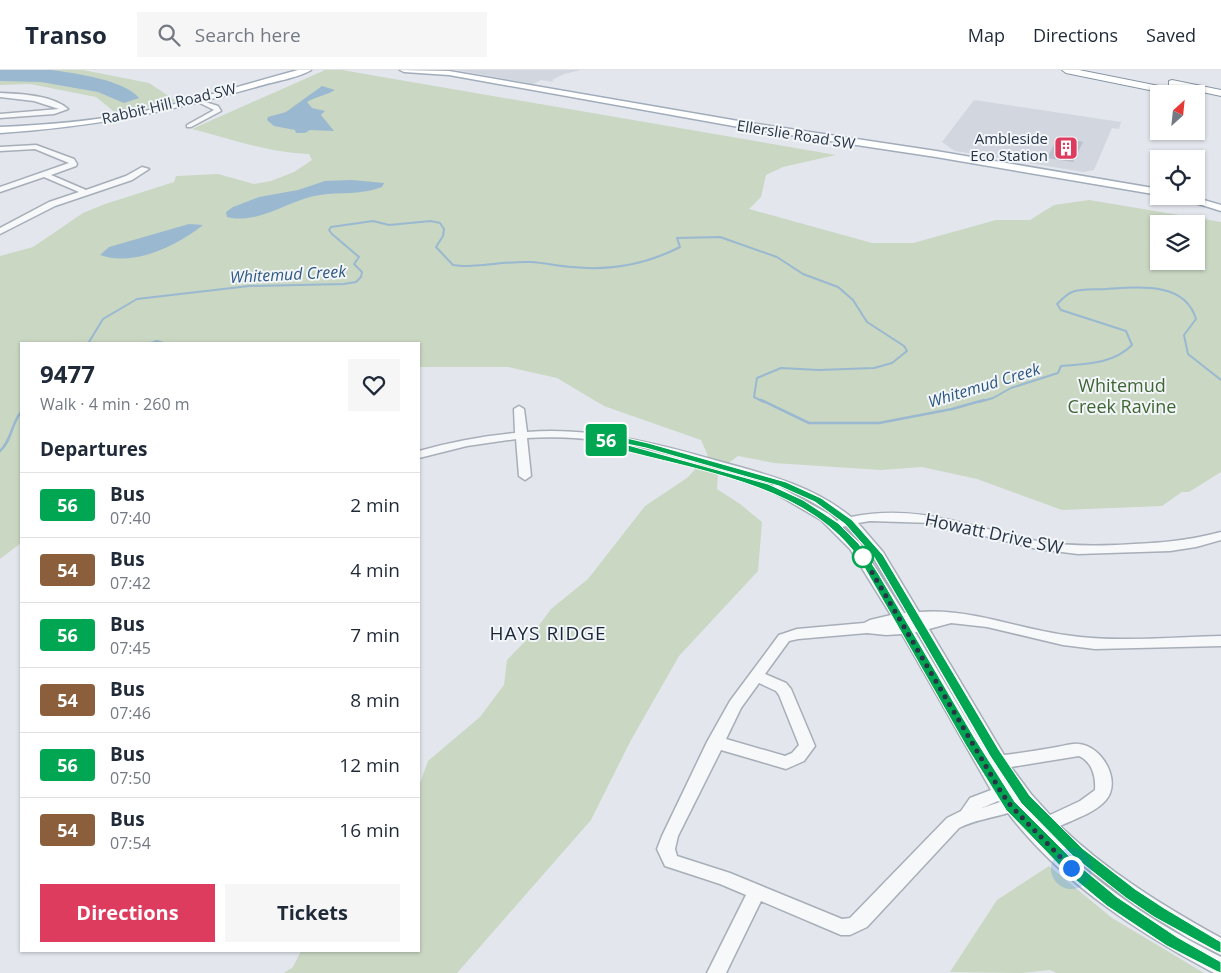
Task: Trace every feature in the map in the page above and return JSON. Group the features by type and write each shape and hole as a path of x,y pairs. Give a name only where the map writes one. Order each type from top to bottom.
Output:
{"highway":[{"path":"1054,70 1119,81"},
{"path":"1066,70 1150,87"},
{"path":"1104,70 1221,91"},
{"path":"1163,78 1221,91"},
{"path":"1205,98 1221,101"}],"main road":[{"name":"Rabbit Hill Road SW","path":"0,130 100,121 158,110 307,70"},
{"name":"Ellerslie Road SW","path":"404,70 436,71 750,126 945,156 1150,191"},
{"name":"Ellerslie Road SW","path":"436,71 756,129 1150,192"},
{"path":"1205,204 1221,208"}],"street":[{"path":"0,95 52,104 65,109 0,116"},
{"path":"189,126 218,111 216,107 198,100"},
{"path":"0,149 36,147 71,161 73,164 0,190"},
{"path":"0,231 42,208 129,178 145,169"},
{"path":"43,174 85,192"},
{"path":"519,409 525,476"},
{"path":"420,455 471,442 520,436 561,434 622,440 648,445 783,484 818,500 845,527 864,558 910,622 1013,796 1041,827 1071,868 1112,902 1172,941 1221,967"},
{"name":"Howatt Drive SW","path":"845,527 885,518 943,520 1037,545 1078,550 1170,547 1220,538"},
{"path":"1013,796 976,803 968,816 940,834 862,920 850,928 841,927 724,878 671,861 666,855 665,848 670,836 735,705 779,643 789,635 867,628 879,631 910,622 949,618 986,622 1056,638 1108,645 1221,641"},
{"path":"715,742 786,762 792,761 804,751 807,746 806,738 786,693 781,687 755,676"},
{"path":"992,763 1079,750 1089,753 1095,758 1104,783 1103,793 1096,800 1041,827"},
{"path":"1041,827 1159,912 1221,947"},
{"path":"716,973 758,891"}],"shaded area":[{"path":"456,70 581,70 564,74 552,80 554,82 541,80 533,84"},
{"path":"974,100 1121,122 1119,129 1112,128 1094,170 1084,172 955,151 942,142"}],"green space":[{"path":"0,70 83,70 149,83 176,101 117,114 96,97 30,84 0,85"},
{"name":"Whitemud Creek Ravine","path":"325,70 342,70 836,155 783,167 766,175 761,197 749,209 872,243 913,243 996,220 1030,220 1054,205 1089,200 1179,215 1150,215 1150,270 1205,270 1205,219 1221,222 1221,472 1189,492 1182,492 1162,506 1062,510 977,479 922,467 881,470 774,463 738,456 718,471 717,489 740,504 762,522 758,571 679,656 631,740 591,820 457,973 284,973 293,967 300,952 420,952 420,783 428,761 480,717 504,685 507,660 534,632 551,609 588,579 645,506 687,478 708,456 701,440 604,406 557,378 508,367 420,367 420,342 20,342 20,544 0,559 0,256 33,247 83,213 174,182 176,176 218,174 254,184 271,181 294,172 312,160 309,154 265,148 192,129"},
{"path":"1049,866 1112,918 1204,973 1057,973 1050,970 1021,973 950,972 997,900"}],"water":[{"path":"0,70 51,70 85,75 123,86 139,98 124,103 98,92 41,82 0,81"},
{"path":"322,86 335,90 307,102 312,108 325,111 321,115 334,131 310,130 305,133 296,133 295,130 274,126 267,120 268,117 286,112"},
{"path":"352,180 384,183 382,187 374,190 308,197 251,218 227,217 226,212 233,207 259,197 298,190 325,181"},
{"path":"189,224 203,225 181,240 154,252 126,258 100,255 109,247"}],"building":[{"name":"Ambleside Eco Station","path":"1058,137 1083,142 1073,162 1047,158"}],"waterway":[{"name":"Whitemud Creek","path":"89,342 103,319 137,299 249,286 344,284 356,282 361,277 362,272 354,264 359,257 332,234 329,230 331,227 373,221 389,225 431,221 440,223 444,229 443,236 436,247 453,265 462,266 536,262 567,267 614,267 641,262 667,253 680,247 677,238 720,237 777,257 803,274 838,287 853,300 867,322 904,346 907,351 892,363 874,368 819,370 781,368 757,378 754,397 764,402"},
{"name":"Whitemud Creek","path":"979,402 993,398 1011,388 1058,373 1061,366 1099,362 1117,356 1132,345 1126,331 1061,310 1057,304 1072,292 1085,290 1159,289 1171,292 1182,298 1190,307 1196,319 1184,335 1188,354 1221,380"},
{"name":"Whitemud Creek","path":"154,342 160,342"},
{"name":"Whitemud Creek","path":"761,400 809,423 879,423 952,409 984,400"},
{"name":"Whitemud Creek","path":"0,451 7,442 20,414"}],"bus line":[{"name":"56","path":"1221,947 1159,912 1099,870 1055,830 1025,799 994,753 915,615 878,555 871,544 856,528 818,500 783,484 648,445 602,438 621,447 765,486 784,493 825,517 855,546 864,558 969,741 1011,806 1071,868 1112,902 1172,941 1221,967"}],"place":[{"name":"Ambleside Eco Station","path":"1066,148"}],"district":[{"name":"HAYS RIDGE","path":"548,633"}],"route":[{"path":"863,557 900,618 969,741 1001,792 1011,806 1046,844 1071,868"}]}
